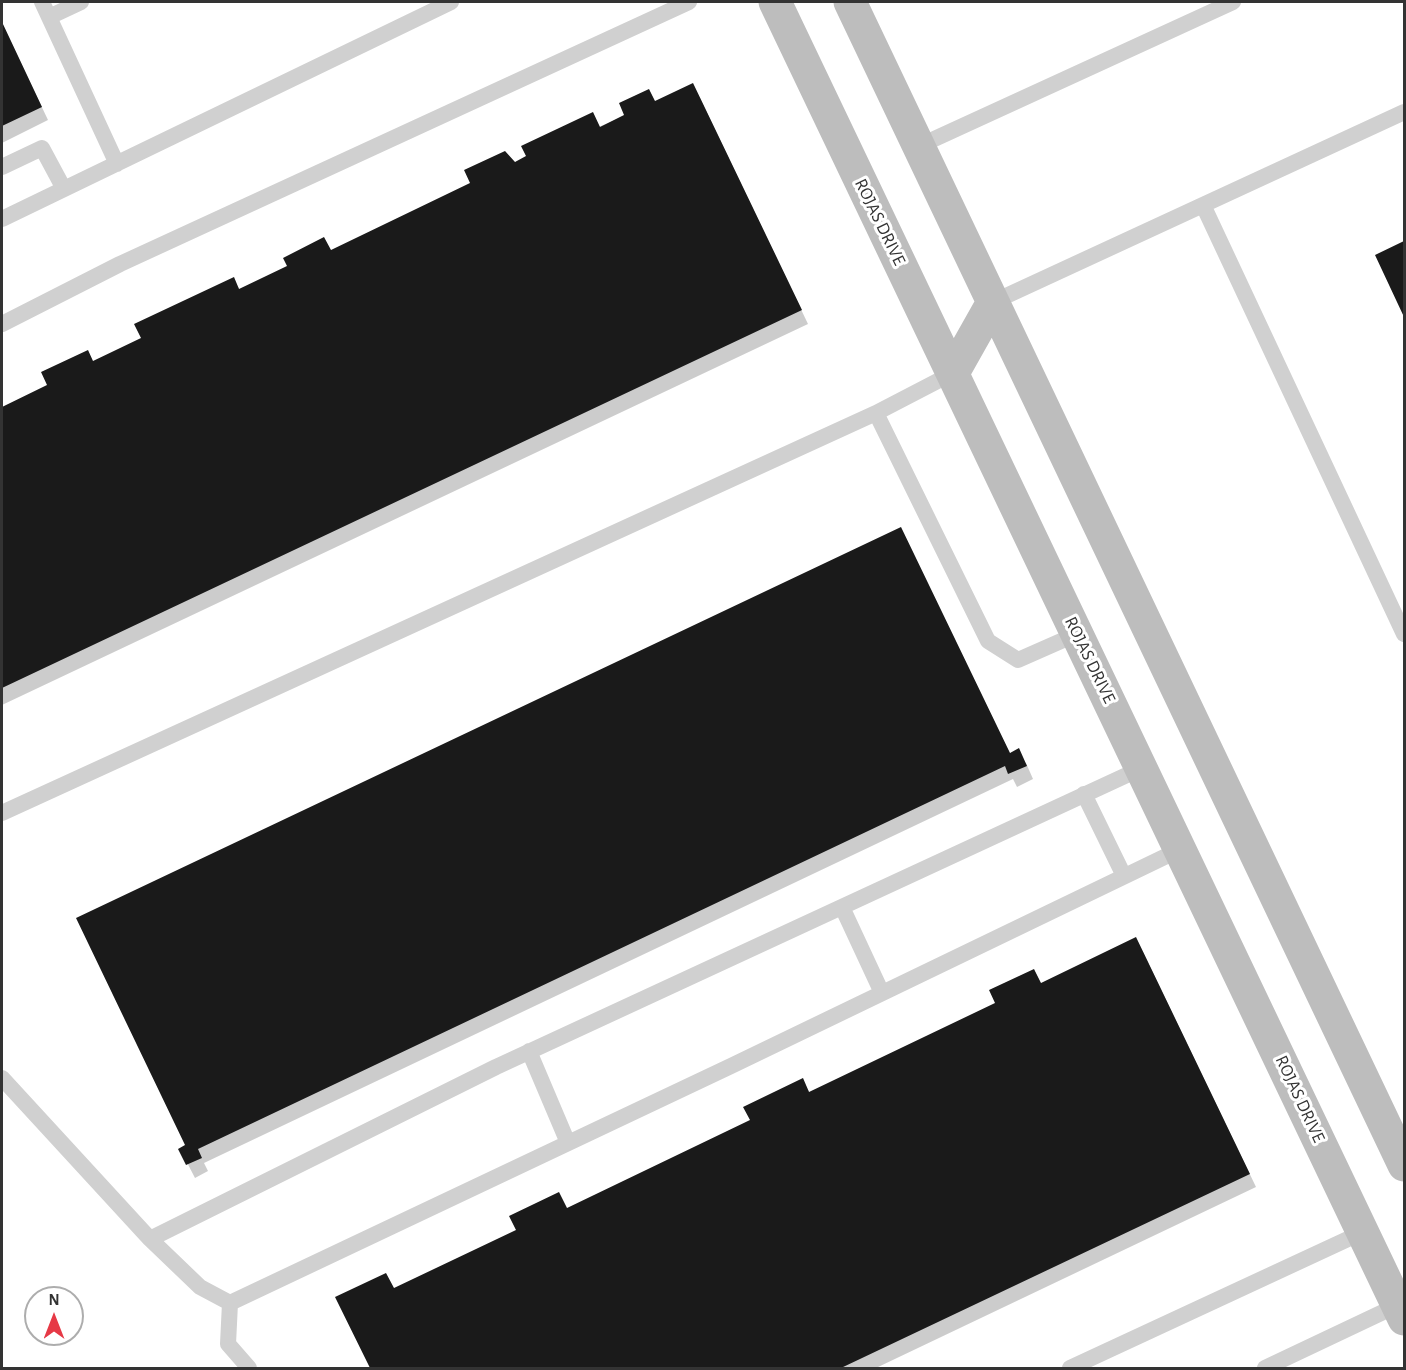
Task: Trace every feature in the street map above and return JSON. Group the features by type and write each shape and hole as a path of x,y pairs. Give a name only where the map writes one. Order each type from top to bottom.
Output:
{"main road":[{"name":"ROJAS DRIVE","path":"775,2 1401,1312"},
{"path":"850,2 1400,1144"},
{"path":"953,373 993,302"}],"lane":[{"path":"81,2 46,9 117,164"},
{"path":"2,219 451,2"},
{"path":"2,324 120,264 689,2"},
{"path":"920,146 1233,2"},
{"path":"993,302 1404,112"},
{"path":"2,167 42,148 64,189"},
{"path":"1203,205 1404,634"},
{"path":"2,813 876,413 953,373"},
{"path":"876,413 988,641 1018,660 1077,634"},
{"path":"150,1239 529,1051 1142,768"},
{"path":"1084,794 1124,876"},
{"path":"230,1303 1181,849"},
{"path":"842,907 882,993"},
{"path":"529,1051 568,1143"},
{"path":"2,1077 150,1239 200,1287 230,1303"},
{"path":"1070,1368 1363,1232"},
{"path":"230,1303 228,1344 249,1368"},
{"path":"1265,1368 1401,1312"}],"building":[{"path":"2,22 42,107 2,126"},
{"path":"693,83 802,310 2,688 2,407 47,385 41,372 88,350 93,361 141,338 134,324 234,277 239,289 287,266 283,258 324,237 331,250 470,183 464,170 505,151 515,162 526,156 521,146 593,112 600,127 624,115 619,103 649,89 655,101"},
{"path":"1404,241 1404,317 1375,255"},
{"path":"901,527 1010,753 1019,748 1027,766 1008,774 1005,766 198,1149 202,1158 186,1165 178,1149 185,1145 76,918"},
{"path":"1136,937 1250,1174 841,1368 370,1368 335,1297 386,1273 394,1288 516,1230 509,1216 559,1192 567,1208 750,1120 743,1107 803,1078 809,1092 995,1003 989,990 1034,969 1041,983"}]}
